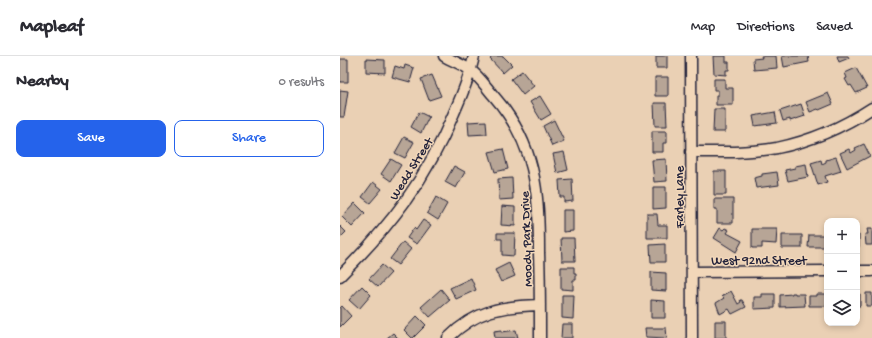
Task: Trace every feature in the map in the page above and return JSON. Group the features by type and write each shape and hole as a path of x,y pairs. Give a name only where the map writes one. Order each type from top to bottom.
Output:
{"street":[{"name":"Moody Park Drive","path":"444,56 471,70 502,106 522,138 531,162 536,182 538,201 540,338"},
{"name":"Wedd Street","path":"340,276 387,227 425,174 444,138 471,70 474,56"},
{"name":"Farley Lane","path":"691,56 692,338"},
{"path":"691,152 746,151 776,148 801,142 854,120 872,108"},
{"name":"West 92nd Street","path":"692,272 824,271"},
{"path":"860,271 872,271"},
{"path":"448,338 475,317 488,311 512,306 540,305"}],"building":[{"path":"493,56 503,56 512,65 503,73 490,59"},
{"path":"656,56 667,56 667,68 656,68"},
{"path":"713,56 726,56 726,62 729,62 729,70 726,70 726,75 714,74"},
{"path":"761,56 776,56 777,68 754,70 753,59 762,58"},
{"path":"782,56 808,56 809,62 784,67"},
{"path":"837,56 848,56 849,58 839,62"},
{"path":"340,59 348,59 348,82 340,82"},
{"path":"366,59 385,60 385,73 366,72"},
{"path":"405,65 414,68 410,82 392,77 395,66 404,69"},
{"path":"856,68 867,88 856,93 845,79 847,78 845,73"},
{"path":"522,71 534,86 523,95 511,79"},
{"path":"432,75 441,96 429,100 421,79"},
{"path":"655,77 668,77 668,96 655,96"},
{"path":"714,79 725,79 725,88 733,88 733,105 716,105 716,95 718,95 718,90 714,90"},
{"path":"340,90 348,91 344,117 340,117"},
{"path":"828,93 833,104 810,112 806,102"},
{"path":"540,96 551,114 541,120 530,102"},
{"path":"654,103 666,103 667,126 655,126"},
{"path":"801,104 805,116 790,121 790,119 783,121 780,111"},
{"path":"714,109 725,109 725,132 713,132"},
{"path":"419,112 429,117 421,133 411,127"},
{"path":"775,112 777,123 755,126 753,116"},
{"path":"554,120 564,141 552,146 543,126"},
{"path":"486,121 487,134 469,135 468,122"},
{"path":"652,131 667,131 667,143 663,143 663,152 652,152"},
{"path":"404,137 414,142 405,158 395,153"},
{"path":"864,144 870,156 847,168 840,153 849,149 851,153 856,150 855,148"},
{"path":"503,149 508,169 495,172 489,152"},
{"path":"564,152 568,170 557,173 553,154"},
{"path":"836,157 841,171 825,176 827,182 818,185 811,163 821,160 822,164 826,162 826,160"},
{"path":"391,159 401,165 391,181 381,174"},
{"path":"666,159 667,181 654,182 652,160"},
{"path":"806,164 808,177 788,181 785,170"},
{"path":"454,166 465,172 456,188 445,182"},
{"path":"714,171 726,171 726,195 714,195"},
{"path":"777,172 779,185 756,188 754,178 762,176 762,174"},
{"path":"512,178 513,199 499,200 498,179"},
{"path":"572,179 573,201 564,202 564,197 560,197 559,180"},
{"path":"373,182 382,189 370,203 362,197"},
{"path":"653,187 666,187 666,208 653,209"},
{"path":"436,197 447,204 438,220 427,213"},
{"path":"714,199 733,199 733,223 717,223 717,209 714,209"},
{"path":"355,203 365,213 352,227 342,217"},
{"path":"502,206 515,207 515,226 501,225"},
{"path":"563,210 573,210 573,231 563,232"},
{"path":"647,214 657,214 658,225 667,225 667,238 647,238"},
{"path":"423,220 431,225 417,244 407,238 414,228 416,230"},
{"path":"340,226 346,232 340,238"},
{"path":"720,228 723,230 725,228 729,230 727,233 742,241 736,252 714,238"},
{"path":"752,229 777,229 776,244 762,243 762,248 752,248"},
{"path":"867,229 872,229 872,245 866,245 865,234 868,234"},
{"path":"497,233 515,233 514,256 502,255 502,239 497,239"},
{"path":"782,235 802,235 802,248 782,248"},
{"path":"809,235 824,235 824,247 808,247"},
{"path":"561,238 574,238 575,261 562,261"},
{"path":"403,242 411,249 398,265 390,259"},
{"path":"665,244 665,262 651,262 650,245"},
{"path":"509,263 515,276 501,282 495,270"},
{"path":"382,265 391,273 378,287 369,279"},
{"path":"561,267 574,267 576,280 573,280 573,290 561,289"},
{"path":"651,272 666,273 666,291 651,290"},
{"path":"471,278 476,290 456,299 450,288"},
{"path":"362,286 371,295 359,309 349,300"},
{"path":"441,289 450,300 430,317 421,307"},
{"path":"731,291 738,304 741,302 740,300 742,300 746,307 732,314 729,309 720,314 716,303 724,298 722,296"},
{"path":"792,293 804,294 805,306 780,307 780,295"},
{"path":"866,293 872,293 872,306 866,306"},
{"path":"762,294 775,294 775,308 754,309 754,297 762,297"},
{"path":"817,294 824,294 824,306 809,306 809,296 817,296"},
{"path":"562,295 574,295 573,319 562,318"},
{"path":"651,300 665,301 665,318 651,318"},
{"path":"342,306 351,316 340,327 340,308"},
{"path":"417,316 426,325 412,338 404,330"},
{"path":"715,321 726,321 726,338 715,338"},
{"path":"562,324 572,324 572,338 561,338"},
{"path":"645,328 666,328 667,338 646,337"},
{"path":"502,330 502,332 516,330 518,338 495,338 494,331"},
{"path":"393,333 398,338 387,338"}]}
